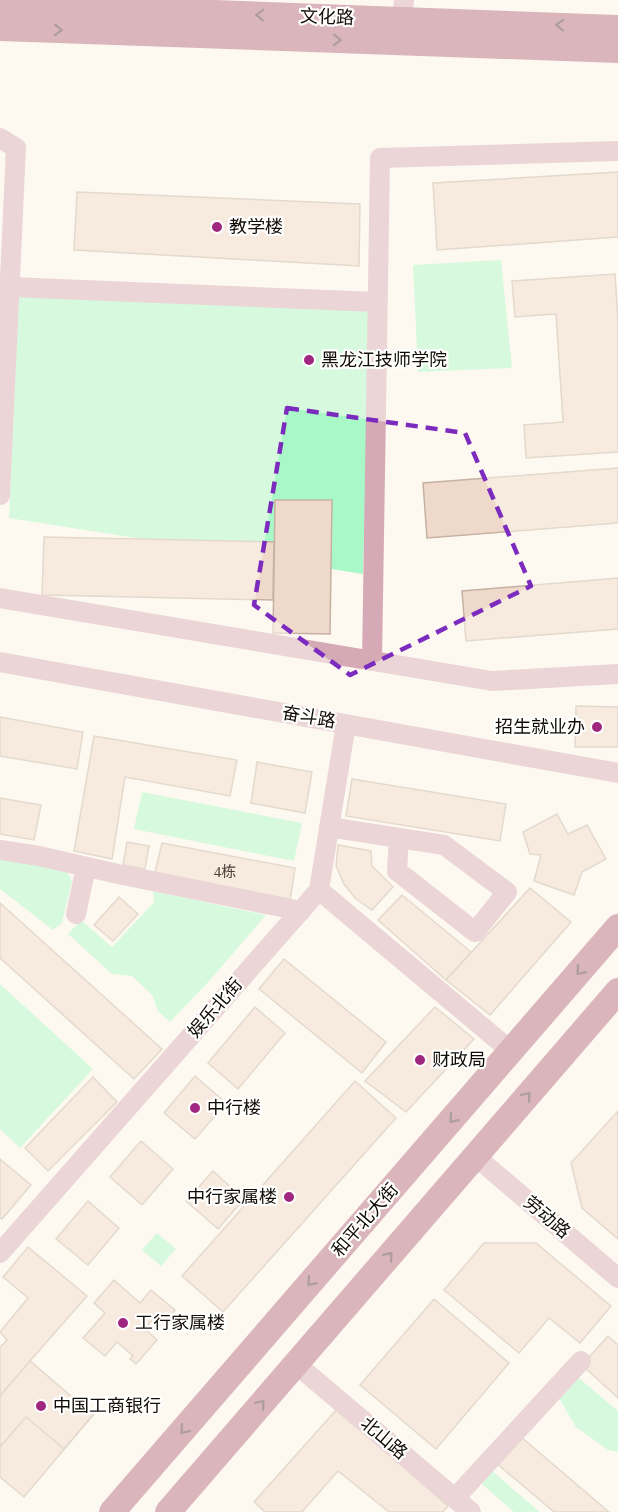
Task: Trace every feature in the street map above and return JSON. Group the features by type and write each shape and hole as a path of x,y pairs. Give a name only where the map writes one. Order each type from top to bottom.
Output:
{"main road":[{"name":"文化路","path":"0,5 377,30 618,50"},
{"name":"文化路","path":"0,28 377,30 403,10 618,28"},
{"name":"和平北大街","path":"112,1512 618,927"},
{"path":"168,1512 618,991"}],"street":[{"path":"0,138 16,148 0,495"},
{"path":"372,661 380,158 618,151"},
{"path":"10,287 377,302"},
{"path":"0,598 492,681 618,674"},
{"name":"奋斗路","path":"0,662 618,772"},
{"path":"346,724 319,890 511,1051"},
{"path":"329,828 444,844 507,892 474,932 397,872 399,838"},
{"path":"0,850 301,910"},
{"path":"76,914 86,867"},
{"name":"娱乐北街","path":"0,1252 319,890"},
{"name":"劳动路","path":"476,1156 618,1278"},
{"path":"465,1508 581,1361"},
{"name":"北山路","path":"296,1364 465,1508"}],"highlighted area":[{"path":"287,408 465,433 531,586 350,675 254,605"}],"green space":[{"path":"501,260 512,368 418,372 413,265"},
{"path":"19,294 370,311 363,574 9,518"},
{"path":"142,792 302,823 294,861 134,829"},
{"path":"0,856 67,872 72,881 62,923 53,930 0,889"},
{"path":"153,891 266,915 211,979 170,1022 158,1011 152,995 132,976 112,974 68,934 81,920 112,947 154,902"},
{"path":"0,984 93,1069 20,1148 0,1129"},
{"path":"157,1233 176,1249 161,1266 142,1250"},
{"path":"573,1373 618,1411 618,1452 608,1450 576,1427 556,1393"},
{"path":"485,1465 540,1512 514,1512 476,1479"}],"building":[{"path":"618,172 618,237 437,250 433,183"},
{"name":"教学楼","path":"77,192 360,204 359,266 74,250"},
{"path":"615,274 618,322 618,452 526,458 524,425 563,422 556,314 515,317 512,281"},
{"path":"618,468 618,523 427,538 423,483"},
{"path":"275,500 332,500 330,634 273,633"},
{"path":"44,537 274,542 273,600 42,595"},
{"path":"618,578 618,629 466,641 462,591"},
{"name":"招生就业办","path":"576,706 618,707 618,747 575,747"},
{"path":"0,717 83,732 77,769 0,756"},
{"path":"94,736 237,760 230,796 125,777 112,859 74,851"},
{"path":"257,762 312,772 305,813 251,803"},
{"path":"352,779 506,804 500,841 346,816"},
{"path":"0,798 41,805 34,840 0,834"},
{"path":"557,814 568,834 587,825 606,859 582,872 574,895 534,881 541,855 530,854 523,832"},
{"path":"127,842 149,846 145,869 123,865"},
{"path":"162,843 295,868 290,901 154,876"},
{"path":"338,845 371,851 372,866 393,887 372,910 356,899 344,884 336,866"},
{"path":"530,888 571,922 490,1015 446,980"},
{"path":"402,895 471,952 446,980 378,920"},
{"path":"119,897 138,914 113,941 94,925"},
{"path":"0,903 162,1049 134,1079 0,958"},
{"path":"284,959 386,1042 362,1073 259,989"},
{"path":"255,1007 285,1033 238,1089 208,1063"},
{"name":"财政局","path":"435,1007 474,1039 406,1112 365,1081"},
{"name":"中行楼","path":"195,1076 226,1103 195,1139 164,1113"},
{"path":"93,1077 117,1102 48,1171 25,1148"},
{"name":"中行家属楼","path":"355,1081 396,1118 223,1312 182,1276"},
{"path":"618,1111 618,1239 582,1208 571,1163"},
{"path":"141,1141 173,1169 142,1205 110,1177"},
{"path":"0,1159 31,1185 2,1219 0,1218"},
{"path":"213,1171 244,1199 218,1229 186,1201"},
{"path":"88,1201 119,1228 88,1265 56,1239"},
{"path":"484,1243 536,1243 611,1306 580,1343 549,1318 519,1353 444,1290"},
{"path":"28,1247 87,1296 30,1361 93,1415 24,1497 0,1477 0,1347 7,1340 0,1332 28,1298 3,1277"},
{"name":"工行家属楼","path":"114,1280 140,1303 151,1290 175,1310 167,1319 163,1316 156,1325 151,1321 145,1329 157,1340 136,1364 130,1359 133,1356 117,1342 105,1356 83,1338 105,1313 94,1303"},
{"path":"434,1299 509,1363 436,1449 360,1385"},
{"path":"608,1336 618,1345 618,1398 582,1365"},
{"name":"中国工商银行","path":"30,1361 93,1415 64,1449 26,1417 0,1447 0,1396"},
{"path":"337,1409 448,1506 443,1512 389,1512 338,1471 302,1512 265,1512 254,1502"},
{"path":"520,1436 609,1512 554,1512 495,1462"}],"place":[{"name":"教学楼","path":"217,227"},
{"name":"黑龙江技师学院","path":"309,360"},
{"name":"招生就业办","path":"597,727"},
{"name":"财政局","path":"420,1060"},
{"name":"中行楼","path":"195,1108"},
{"name":"中行家属楼","path":"289,1197"},
{"name":"工行家属楼","path":"123,1323"},
{"name":"中国工商银行","path":"41,1406"}]}
